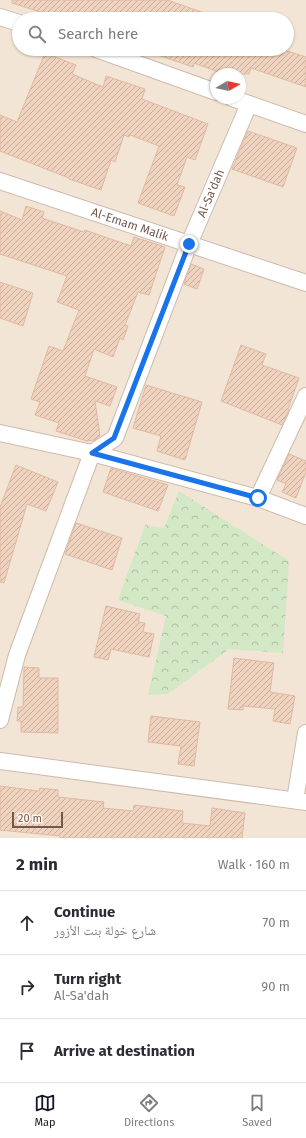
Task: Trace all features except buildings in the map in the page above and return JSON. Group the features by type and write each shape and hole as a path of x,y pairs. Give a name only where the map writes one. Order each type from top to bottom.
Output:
{"street":[{"path":"0,17 12,21"},
{"path":"116,56 210,90"},
{"path":"246,103 306,124"},
{"name":"Al-Sa'dah","path":"92,453 114,438 189,244 249,104"},
{"name":"Al-Emam Malik","path":"0,181 306,283"},
{"path":"258,498 306,396"},
{"path":"0,433 92,453 258,498 306,516"},
{"path":"0,720 17,655 92,453"},
{"path":"0,761 300,801 306,733"}],"shaded area":[{"path":"0,0 306,0 306,838 0,838"}],"green space":[{"path":"179,491 289,561 283,653 229,649 168,694 148,695 166,616 118,600 145,525 164,528"}],"route":[{"path":"189,244 114,438 92,453 258,498"}]}
